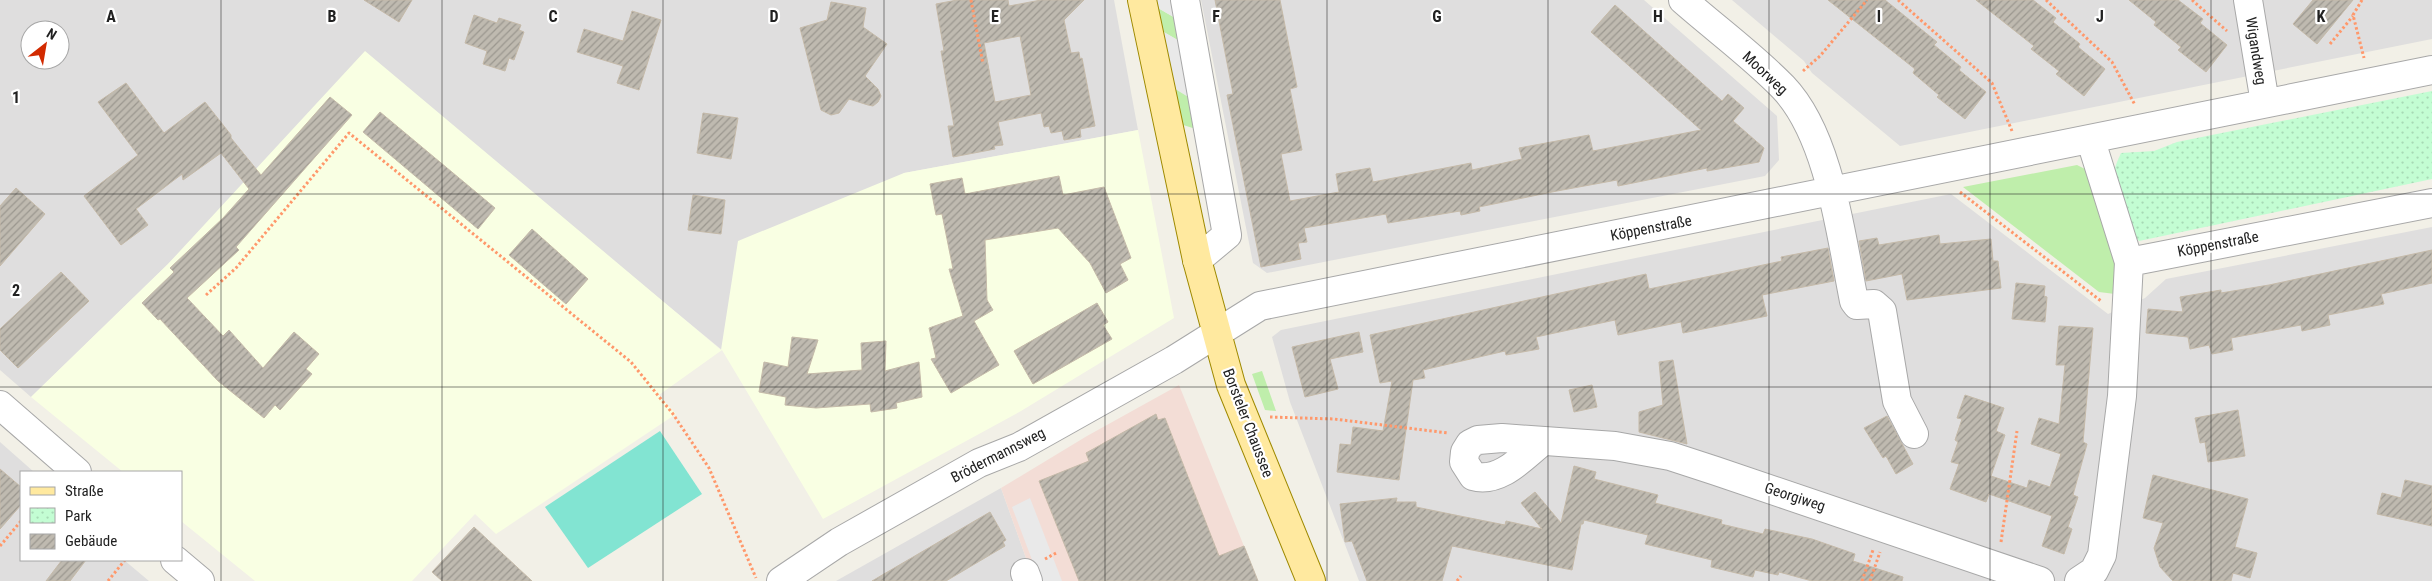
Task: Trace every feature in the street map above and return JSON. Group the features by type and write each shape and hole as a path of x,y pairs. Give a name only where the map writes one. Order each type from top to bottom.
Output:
{"main road":[{"name":"Borsteler Chaussee","path":"1142,0 1197,260 1231,385 1311,581"}],"street":[{"path":"1185,0 1227,235 1197,260"},
{"name":"Moorweg","path":"1684,0 1784,88 1812,132 1832,192 1854,301 1857,305 1874,304 1882,311 1896,401 1914,434"},
{"name":"Wigandweg","path":"2248,0 2265,103"},
{"name":"Köppenstraße","path":"1217,332 1260,306 2091,141 2265,103 2432,70"},
{"path":"2079,581 2094,571 2102,555 2122,396 2129,262 2091,141"},
{"name":"Köppenstraße","path":"2129,262 2432,203"},
{"name":"Brödermannsweg","path":"781,581 839,542 979,463 1027,442 1174,360 1217,332"},
{"path":"0,405 76,471"},
{"name":"Georgiweg","path":"1478,440 1502,438 1615,446 1670,456 1881,525 2040,581"},
{"path":"1478,440 1470,444 1465,452 1464,462 1473,476 1482,479 1495,476 1510,468 1544,441"},
{"path":"177,561 200,581"}],"path":[{"path":"971,0 983,64"},
{"path":"1784,88 1820,56 1867,0"},
{"path":"1898,0 1992,83 2021,154"},
{"path":"2046,0 2112,62 2147,128"},
{"path":"2192,0 2228,31"},
{"path":"2330,44 2353,15 2362,0"},
{"path":"2353,15 2370,82"},
{"path":"206,295 236,268 349,133 631,362 673,414 709,468 757,581"},
{"path":"1934,171 2126,320"},
{"path":"1243,417 1334,419 1456,434 1478,440"},
{"path":"1997,566 2017,431"},
{"path":"0,546 20,522"},
{"path":"1862,581 1881,525"},
{"path":"108,581 124,561"},
{"path":"1457,581 1461,576"}],"shaded area":[{"path":"0,0 1114,0 1138,130 904,173 722,350 555,213 255,175 168,264 31,397 0,370"},
{"path":"1157,0 1173,0 1177,19 1158,8"},
{"path":"1201,0 1644,0 1777,116 1779,160 1765,176 1267,273 1253,263"},
{"path":"1732,0 2432,0 2432,39 1900,146 1812,73 1804,61"},
{"path":"1162,31 1181,42 1193,100 1172,87"},
{"path":"365,51 721,350 738,241 904,173 1138,130 1174,318 1021,411 823,519 722,350 659,395 676,414 496,534 475,514 412,581 255,581 182,522 182,471 122,471 31,397 168,264"},
{"path":"1951,194 2108,314 2145,298 2166,279 2432,227 2432,581 1359,581 1290,402 1272,337 1281,330"},
{"path":"1179,385 1258,581 1017,581 1026,558 1001,488 1087,436"},
{"path":"660,431 702,494 588,568 545,507"},
{"path":"0,442 33,471 20,471 20,561 125,561 149,581 0,581"},
{"path":"1001,488 1026,558 1017,581 836,581"},
{"path":"1030,498 1062,581 1040,581 1012,507"}],"green space":[{"path":"1158,8 1177,19 1181,42 1162,31"},
{"path":"1172,87 1192,98 1199,130 1180,124"},
{"path":"2432,91 2432,179 2139,241 2123,212 2115,187 2114,176 2121,153 2154,151 2177,142"},
{"path":"2077,165 2089,171 2119,260 2115,294 2099,292 1963,187"},
{"path":"1262,371 1276,411 1265,410 1252,374"}],"building":[{"path":"364,0 412,0 399,22"},
{"path":"957,0 1008,0 1009,6 1041,0 1084,0 1064,20 1071,53 1079,52 1080,59 1082,58 1095,126 1080,129 1081,137 1064,140 1062,131 1051,133 1049,126 1044,127 1041,113 998,122 1003,145 994,146 995,149 953,157 948,126 954,126 941,51 944,51 936,4","holes":["1020,36 1031,95 995,102 984,43"]},
{"path":"1215,0 1280,0 1297,87 1290,89 1302,150 1281,154 1290,201 1339,192 1336,174 1370,168 1373,182 1471,163 1472,170 1522,159 1519,148 1589,135 1593,151 1701,130 1591,32 1615,5 1722,101 1728,94 1744,108 1733,121 1764,148 1759,162 1707,171 1707,168 1618,186 1617,180 1479,207 1480,211 1461,215 1460,211 1388,223 1386,214 1304,228 1307,242 1298,243 1301,259 1261,267 1227,95 1233,94"},
{"path":"1828,0 1885,0 1937,42 1934,45 1961,67 1959,70 1986,92 1965,119 1937,97 1939,95 1913,73 1915,69"},
{"path":"1976,0 2033,0 2056,18 2053,22 2080,44 2078,47 2105,69 2084,96 2056,74 2059,71 2031,49 2034,46"},
{"path":"2129,0 2178,0 2203,19 2200,23 2227,45 2206,72 2178,50 2181,47 2154,25 2156,22"},
{"path":"2313,0 2353,0 2317,44 2293,24"},
{"path":"831,2 866,8 863,27 887,44 865,76 878,89 881,96 878,102 873,106 849,99 839,113 831,115 821,110 800,28 827,20"},
{"path":"632,11 661,20 639,90 617,83 623,66 577,52 584,29 623,41"},
{"path":"474,15 497,23 499,18 521,25 519,30 524,32 514,60 509,58 505,71 483,64 487,51 465,43"},
{"path":"126,83 164,133 205,102 261,175 330,97 352,115 236,247 239,250 187,298 223,336 229,330 263,368 294,332 319,354 306,369 312,374 280,410 275,405 264,418 218,381 160,319 158,320 142,303 174,272 170,268 223,218 249,189 221,153 183,180 182,174 136,209 148,225 121,245 84,196 138,155 98,102"},
{"path":"380,112 495,208 478,229 363,132"},
{"path":"703,113 738,118 731,159 697,153"},
{"path":"1059,176 1063,195 1104,187 1131,258 1120,264 1128,280 1106,293 1090,263 1058,228 985,240 987,300 993,310 974,321 999,365 951,393 931,359 936,358 929,328 963,316 949,269 953,269 942,214 936,215 930,184 962,178 965,194"},
{"path":"16,188 45,214 0,266 0,206"},
{"path":"693,195 725,200 721,234 688,230"},
{"path":"532,229 588,279 566,304 509,255"},
{"path":"1939,235 1940,244 1991,239 1993,261 1998,261 2001,288 1907,300 1902,274 1866,281 1859,241 1877,238 1879,245"},
{"path":"1828,248 1834,281 1762,295 1767,316 1683,333 1681,322 1618,335 1615,320 1536,337 1539,349 1506,355 1505,351 1423,370 1425,378 1413,380 1399,480 1337,472 1340,444 1351,445 1353,427 1383,431 1392,381 1380,383 1370,335 1646,274 1649,289 1782,261 1781,257"},
{"path":"2432,250 2432,283 2381,294 2384,304 2328,315 2330,325 2302,331 2301,325 2231,338 2233,350 2212,354 2209,345 2190,349 2188,337 2146,333 2148,309 2183,312 2180,297 2221,290 2221,293 2269,285"},
{"path":"61,272 89,301 18,368 0,350 0,329"},
{"path":"2016,283 2045,286 2044,296 2047,297 2045,322 2012,319"},
{"path":"1097,303 1108,322 1103,325 1112,339 1033,384 1014,351"},
{"path":"2059,326 2093,328 2083,442 2087,444 2073,495 2078,497 2068,527 2072,529 2064,554 2042,546 2052,516 1989,494 1986,502 1950,489 1959,464 1951,462 1958,442 1955,440 1962,419 1957,418 1965,395 2004,408 1996,431 2005,435 1991,476 2027,488 2029,480 2050,487 2061,454 2031,444 2039,418 2059,424 2065,365 2056,365"},
{"path":"1359,332 1363,352 1330,359 1338,389 1305,397 1292,347"},
{"path":"792,337 818,340 807,374 862,370 861,343 886,341 885,371 919,362 922,397 896,403 897,408 871,412 870,404 816,408 785,405 786,397 759,392 764,362 788,367"},
{"path":"1673,360 1687,444 1639,432 1639,412 1663,405 1659,362"},
{"path":"1592,385 1597,407 1574,412 1569,390"},
{"path":"2238,410 2245,456 2208,462 2205,442 2200,443 2195,418"},
{"path":"1156,414 1158,420 1165,418 1219,556 1244,546 1258,581 1079,581 1039,481 1089,461 1086,453"},
{"path":"1887,416 1913,464 1896,474 1886,456 1883,458 1864,428"},
{"path":"1574,466 1596,472 1594,479 1658,495 1655,503 1722,520 1721,524 1763,534 1765,529 1812,539 1855,554 1853,561 1903,577 1902,581 1812,581 1779,572 1778,575 1755,570 1753,577 1711,567 1712,560 1645,544 1648,535 1584,520 1583,524 1581,524 1572,570 1452,546 1442,581 1367,581 1352,541 1345,542 1340,504 1397,498 1396,502 1416,502 1416,507 1505,525 1506,521 1542,529 1521,503 1535,492 1561,523"},
{"path":"0,469 20,486 20,506 0,529"},
{"path":"2153,475 2248,499 2235,547 2257,553 2250,578 2233,573 2231,581 2173,581 2160,567 2154,548 2163,523 2143,518"},
{"path":"2405,480 2432,486 2432,526 2377,514 2382,493 2401,498"},
{"path":"990,512 1006,540 1003,542 1005,546 946,581 872,581"},
{"path":"474,527 532,581 442,581 432,572"},
{"path":"61,561 85,561 70,581 46,581"}]}
